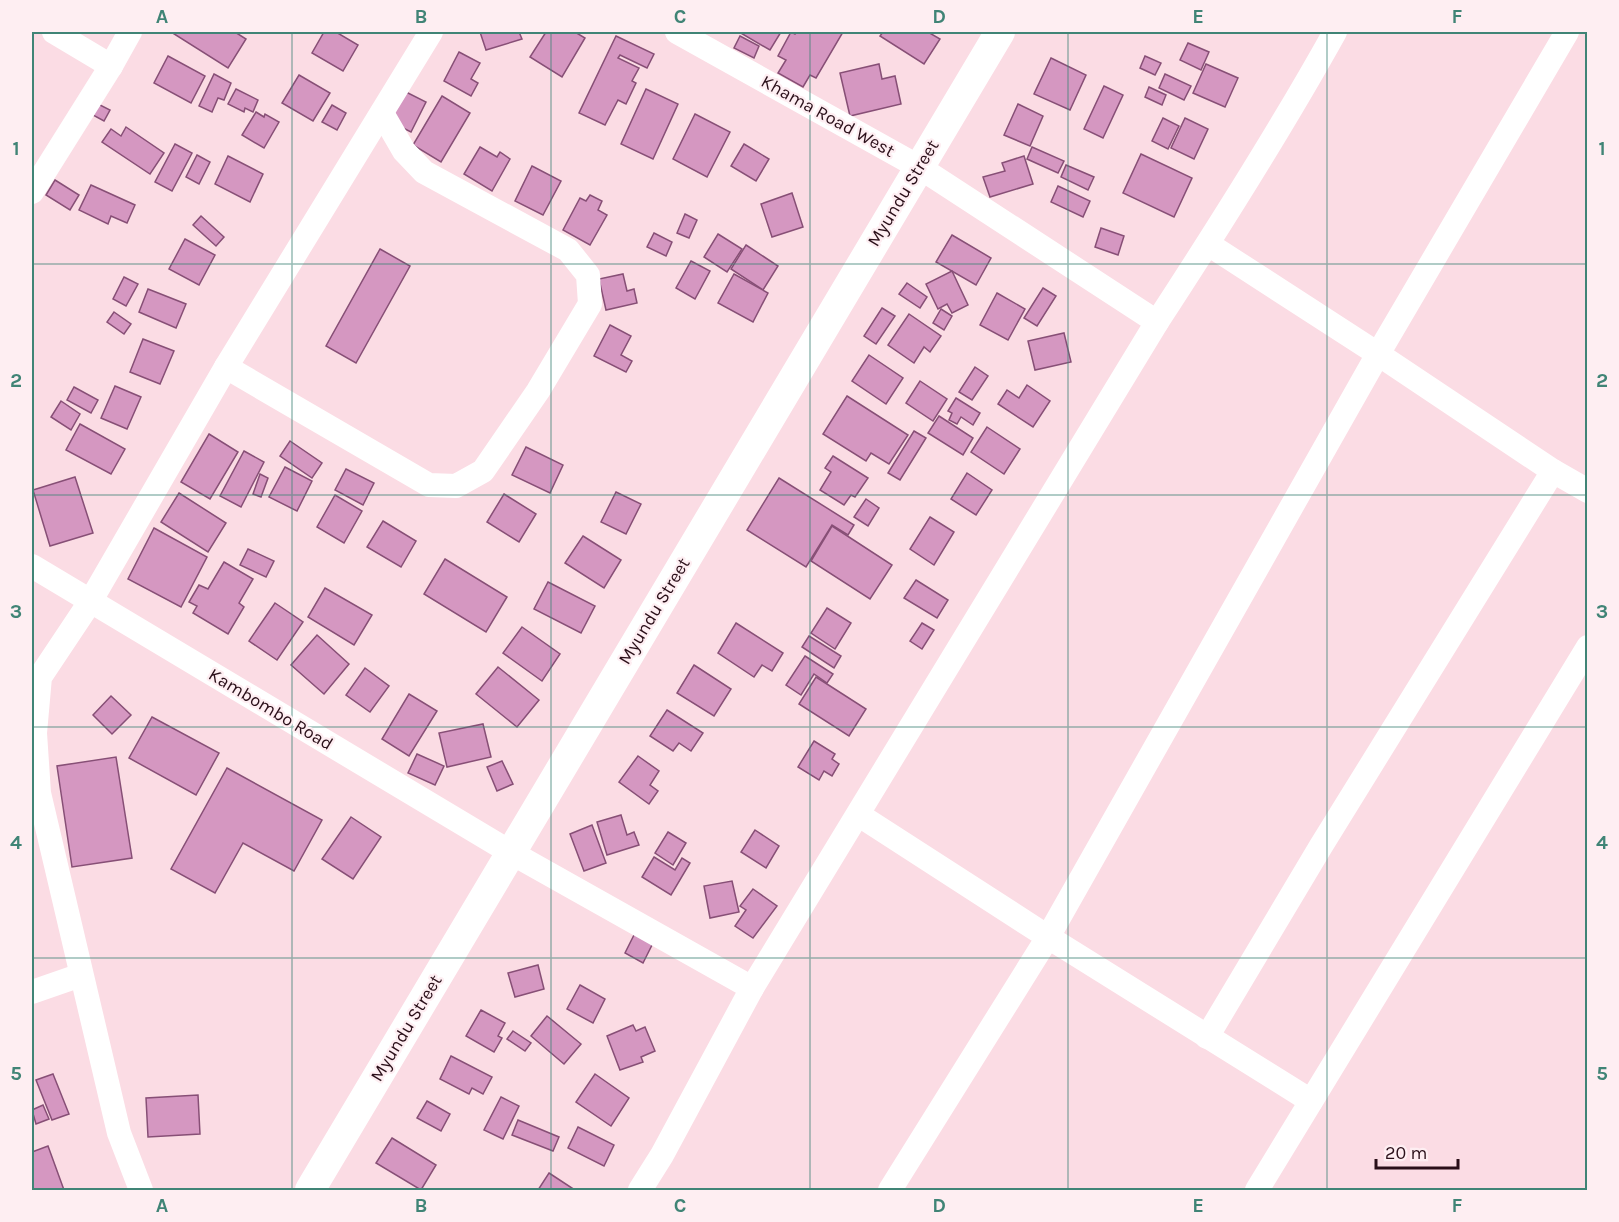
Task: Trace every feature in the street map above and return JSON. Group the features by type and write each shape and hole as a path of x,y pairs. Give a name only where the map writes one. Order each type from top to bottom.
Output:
{"street":[{"path":"54,32 111,66"},
{"path":"32,192 130,32"},
{"path":"141,1191 119,1133 39,793 35,733 40,677 90,602 226,367 431,32"},
{"name":"Khama Road West","path":"677,32 919,167 1157,322"},
{"name":"Myundu Street","path":"310,1191 1000,32"},
{"path":"640,1191 662,1155 752,988 1157,322 1304,88 1335,32"},
{"path":"890,1191 1047,937 1378,354 1567,32"},
{"path":"226,367 429,485 456,486 483,471 538,392 590,304 588,275 568,250 424,172 404,150 382,113"},
{"path":"1208,244 1553,471 1587,491"},
{"path":"1207,1037 1321,846 1553,471"},
{"name":"Kambombo Road","path":"32,566 510,852 752,988"},
{"path":"1257,1191 1587,647"},
{"path":"859,814 1047,937 1311,1101"},
{"path":"32,992 81,975"}],"building":[{"path":"171,32 235,32 246,39 228,68"},
{"path":"324,32 336,32 358,45 343,71 312,53"},
{"path":"480,32 519,32 522,39 486,50"},
{"path":"546,32 575,32 585,38 562,77 530,57"},
{"path":"739,32 781,32 770,50"},
{"path":"791,32 795,34 797,32 843,32 816,78 810,75 803,87 778,73 786,60 778,56"},
{"path":"883,32 928,32 940,39 924,64 880,36"},
{"path":"616,36 654,54 647,68 620,55 618,58 639,68 632,81 636,83 626,104 618,100 605,125 579,113"},
{"path":"740,36 759,46 754,58 734,48"},
{"path":"1188,43 1209,52 1201,70 1180,60"},
{"path":"459,52 480,63 471,79 478,83 471,96 444,81"},
{"path":"168,56 205,76 191,103 154,83"},
{"path":"1145,56 1161,63 1155,75 1140,68"},
{"path":"1051,58 1086,75 1070,110 1034,94"},
{"path":"879,64 882,79 895,76 901,104 850,116 840,73"},
{"path":"1206,64 1238,78 1225,107 1193,93"},
{"path":"214,74 231,83 224,100 218,98 212,112 199,106"},
{"path":"1165,74 1191,86 1184,100 1159,88"},
{"path":"299,75 330,93 313,121 282,103"},
{"path":"1104,86 1123,95 1103,138 1084,129"},
{"path":"1149,87 1166,95 1162,105 1145,97"},
{"path":"236,89 258,100 253,112 245,108 244,112 228,104"},
{"path":"646,89 678,104 653,159 621,144"},
{"path":"404,91 426,102 411,132 389,121"},
{"path":"442,96 470,113 441,162 413,145"},
{"path":"96,103 110,110 104,121 91,114"},
{"path":"1018,104 1043,116 1030,146 1004,135"},
{"path":"332,105 346,113 337,130 322,122"},
{"path":"256,112 279,122 264,148 242,135"},
{"path":"695,114 730,132 707,177 673,159"},
{"path":"1163,118 1179,126 1168,149 1152,141"},
{"path":"1185,118 1208,129 1194,159 1171,148"},
{"path":"126,127 164,153 150,174 102,142 111,129 121,136"},
{"path":"175,144 192,153 172,191 155,182"},
{"path":"744,144 769,159 756,181 731,166"},
{"path":"480,147 497,157 500,152 510,159 492,191 464,174"},
{"path":"1032,147 1064,161 1058,173 1027,159"},
{"path":"1141,154 1192,178 1174,217 1123,193"},
{"path":"197,155 210,162 199,184 186,177"},
{"path":"228,156 263,174 250,202 215,184"},
{"path":"1024,156 1033,184 990,197 983,177 1005,171 1002,163"},
{"path":"1066,165 1094,177 1088,190 1061,177"},
{"path":"532,166 561,181 543,215 515,201"},
{"path":"55,180 79,195 70,210 46,195"},
{"path":"91,185 135,205 127,223 111,216 108,224 79,210"},
{"path":"1058,186 1090,201 1083,217 1051,202"},
{"path":"792,193 803,227 772,237 761,204"},
{"path":"590,195 602,201 598,210 607,215 590,245 563,230 580,198 586,201"},
{"path":"685,214 697,220 689,238 677,233"},
{"path":"201,216 224,237 216,246 193,225"},
{"path":"1101,228 1124,236 1118,255 1095,247"},
{"path":"654,233 672,242 666,256 647,247"},
{"path":"718,234 742,249 727,272 704,257"},
{"path":"952,235 991,258 976,285 936,262"},
{"path":"185,239 215,255 199,285 169,269"},
{"path":"746,245 778,266 763,290 731,269"},
{"path":"380,249 410,266 356,363 326,346"},
{"path":"691,261 710,271 695,299 676,288"},
{"path":"952,271 968,305 952,313 947,304 938,309 926,284"},
{"path":"623,274 627,291 634,289 637,303 606,310 599,279"},
{"path":"734,274 768,293 753,322 718,303"},
{"path":"124,277 138,284 126,306 113,299"},
{"path":"907,283 927,297 920,308 899,294"},
{"path":"1043,288 1056,296 1037,326 1024,318"},
{"path":"148,289 186,304 176,328 139,312"},
{"path":"997,293 1025,309 1008,340 980,325"},
{"path":"882,308 895,316 876,344 864,336"},
{"path":"941,309 952,316 944,330 933,323"},
{"path":"114,312 131,324 124,334 107,322"},
{"path":"909,314 941,336 930,352 924,347 914,363 888,345"},
{"path":"610,325 631,336 621,355 632,361 626,372 594,356"},
{"path":"1064,333 1071,362 1035,370 1028,341"},
{"path":"143,339 174,351 160,384 130,372"},
{"path":"869,355 903,378 886,404 852,381"},
{"path":"975,367 988,376 972,400 959,392"},
{"path":"920,381 947,399 933,421 906,403"},
{"path":"1027,385 1050,401 1033,427 998,404 1007,390 1019,398"},
{"path":"115,386 141,397 127,429 101,418"},
{"path":"74,387 98,400 91,413 67,400"},
{"path":"847,396 908,435 889,464 871,453 866,461 823,434"},
{"path":"956,398 980,413 973,425 961,417 957,424 949,420 952,413 948,411"},
{"path":"61,401 80,414 71,430 51,417"},
{"path":"939,416 973,438 963,455 928,433"},
{"path":"80,424 125,449 111,474 66,450"},
{"path":"987,427 1020,449 1004,474 971,452"},
{"path":"914,431 926,438 900,480 888,473"},
{"path":"209,434 238,452 210,499 181,482"},
{"path":"290,441 322,463 312,478 280,456"},
{"path":"526,447 563,465 550,493 512,475"},
{"path":"244,451 264,462 241,507 220,496"},
{"path":"833,456 868,478 855,497 851,495 844,505 820,490 831,472 825,468"},
{"path":"285,467 312,481 297,511 269,497"},
{"path":"346,469 374,483 363,505 335,490"},
{"path":"967,473 992,490 976,515 951,499"},
{"path":"260,474 268,478 261,497 253,494"},
{"path":"75,477 93,533 50,546 33,490"},
{"path":"779,478 854,525 848,535 832,525 806,567 747,530"},
{"path":"616,492 641,504 626,534 601,522"},
{"path":"179,493 226,523 208,552 161,522"},
{"path":"504,494 536,514 519,542 487,522"},
{"path":"335,495 362,511 344,543 317,527"},
{"path":"866,499 879,508 868,526 854,517"},
{"path":"930,517 954,532 934,565 910,549"},
{"path":"383,521 416,541 401,567 367,547"},
{"path":"832,526 892,565 870,599 811,561"},
{"path":"154,528 207,557 181,607 128,579"},
{"path":"583,536 621,560 604,588 565,563"},
{"path":"248,549 274,561 266,577 240,565"},
{"path":"445,559 507,597 486,632 424,594"},
{"path":"224,562 253,579 239,603 244,607 228,634 193,613 197,606 189,602 199,585 208,589"},
{"path":"916,580 948,600 937,618 904,598"},
{"path":"548,582 595,606 581,633 534,609"},
{"path":"325,588 372,615 354,645 308,617"},
{"path":"275,603 303,622 277,660 249,641"},
{"path":"827,608 851,623 835,649 811,633"},
{"path":"736,623 783,653 772,671 762,665 754,677 718,653"},
{"path":"922,623 934,630 922,649 910,641"},
{"path":"522,627 560,654 542,681 503,653"},
{"path":"317,635 349,664 324,694 291,665"},
{"path":"809,636 841,656 834,668 802,647"},
{"path":"805,656 833,674 827,683 814,674 801,695 786,685"},
{"path":"694,665 731,689 714,716 677,693"},
{"path":"498,667 539,700 517,727 476,694"},
{"path":"365,668 389,686 370,712 346,695"},
{"path":"816,677 866,709 849,736 799,704"},
{"path":"409,694 437,711 409,756 382,739"},
{"path":"111,696 131,715 112,734 93,715"},
{"path":"667,710 703,733 691,751 679,743 673,751 650,736"},
{"path":"152,717 219,753 196,795 129,758"},
{"path":"483,724 491,757 447,767 439,733"},
{"path":"814,741 835,754 832,759 839,764 832,776 824,771 819,780 798,767"},
{"path":"417,754 444,766 435,785 408,773"},
{"path":"638,756 659,771 650,785 658,791 649,804 619,782"},
{"path":"116,757 132,858 72,867 57,766"},
{"path":"502,761 513,784 497,791 487,767"},
{"path":"227,768 322,820 294,871 243,843 215,893 171,869"},
{"path":"621,815 627,835 634,832 639,845 607,855 597,822"},
{"path":"351,817 381,837 353,879 322,859"},
{"path":"592,825 606,863 584,871 570,834"},
{"path":"755,830 779,846 766,868 741,852"},
{"path":"668,832 686,843 673,865 655,853"},
{"path":"654,857 675,870 682,858 690,863 671,895 642,877"},
{"path":"732,881 739,912 710,918 704,886"},
{"path":"753,889 777,906 753,938 735,926 746,910 740,906"},
{"path":"636,931 654,941 643,963 625,953"},
{"path":"538,965 544,989 515,997 508,973"},
{"path":"580,985 605,999 593,1023 567,1009"},
{"path":"481,1010 505,1023 498,1036 502,1038 494,1052 466,1036"},
{"path":"547,1016 581,1044 564,1064 531,1036"},
{"path":"633,1025 636,1031 645,1027 655,1051 641,1057 643,1062 620,1070 607,1036"},
{"path":"513,1031 531,1043 525,1051 507,1039"},
{"path":"451,1056 492,1077 483,1094 472,1088 469,1094 440,1079"},
{"path":"53,1074 69,1114 52,1120 36,1080"},
{"path":"595,1074 629,1098 611,1126 576,1102"},
{"path":"198,1095 200,1134 148,1137 146,1098"},
{"path":"501,1097 519,1106 503,1139 484,1130"},
{"path":"427,1101 450,1114 441,1131 417,1118"},
{"path":"43,1105 49,1119 36,1124 32,1110"},
{"path":"518,1120 559,1137 553,1151 512,1135"},
{"path":"578,1127 614,1145 604,1166 568,1148"},
{"path":"392,1138 436,1165 421,1190 376,1163"},
{"path":"48,1146 64,1190 32,1190 32,1152"},
{"path":"549,1173 575,1190 538,1190"}]}
